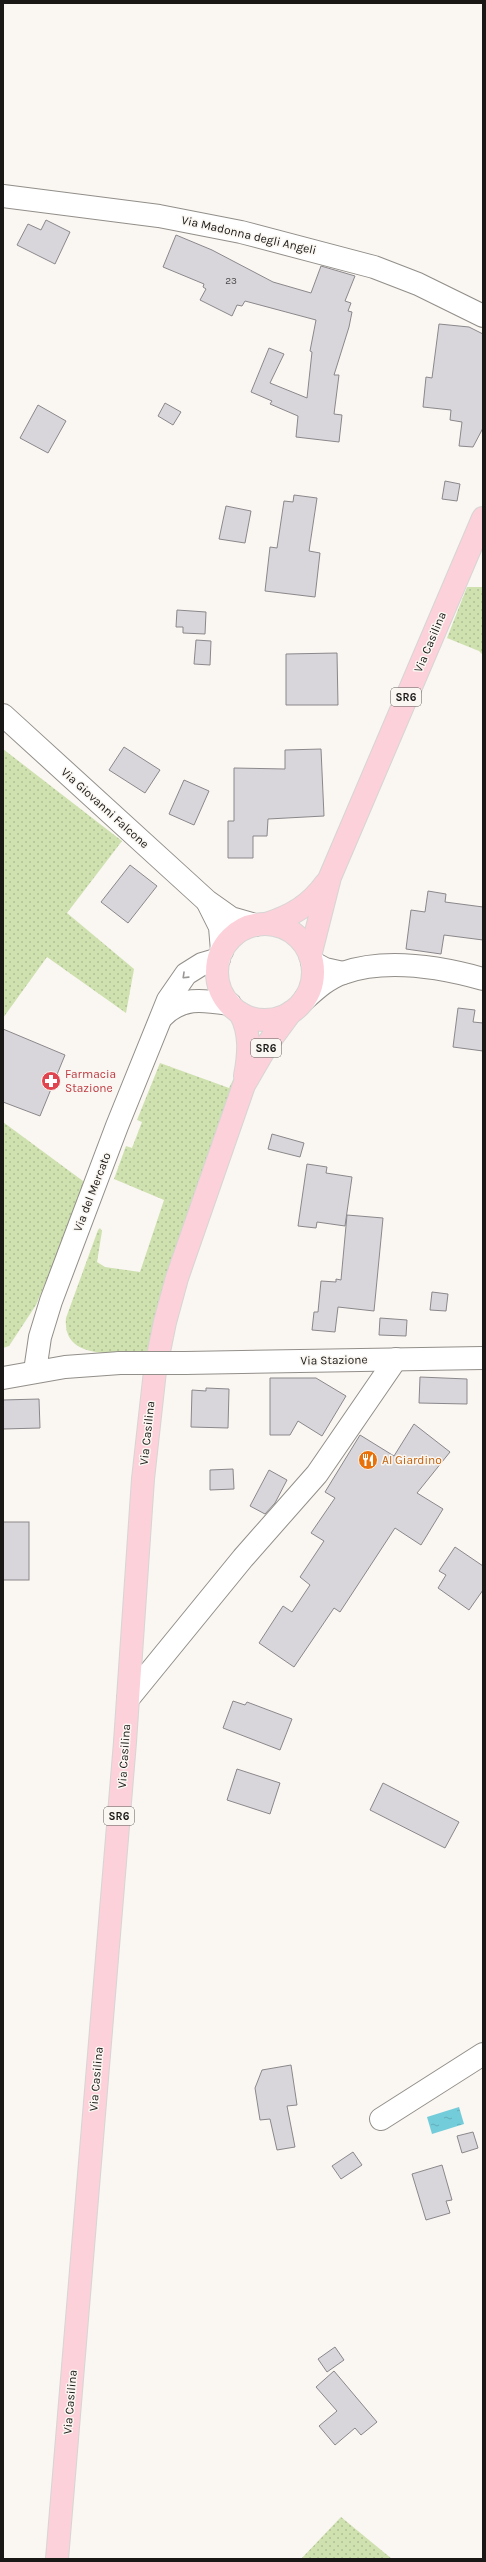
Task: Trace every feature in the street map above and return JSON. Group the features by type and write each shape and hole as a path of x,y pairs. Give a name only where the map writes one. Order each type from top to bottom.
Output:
{"main road":[{"name":"Via Casilina","path":"311,959 330,877 483,518"},
{"name":"Via Casilina","path":"261,924 292,915 307,905 330,877"},
{"path":"261,924 280,926 293,933 303,943 311,959 313,975 298,1006 279,1018 266,1020 252,1018 235,1009 221,991 217,975 221,955 230,939 242,930 261,924"},
{"name":"Via Casilina","path":"57,2559 128,1699 143,1472 159,1347 177,1278 244,1085 259,1057 298,1006"},
{"name":"Via Casilina","path":"235,1009 247,1029 248,1039 244,1085"}],"street":[{"name":"Via Madonna degli Angeli","path":"3,196 159,216 249,234 379,268 418,284 483,316"},
{"name":"Via Giovanni Falcone","path":"3,715 208,902 231,918 261,924"},
{"name":"Via Giovanni Falcone","path":"208,902 220,928 221,955"},
{"name":"Via del Mercato","path":"35,1372 40,1337 51,1301 117,1126 173,991 186,974 221,955"},
{"path":"311,959 325,969 343,973"},
{"path":"298,1006 322,984 343,973 375,967 416,967 446,970 483,979"},
{"name":"Via del Mercato","path":"162,1017 175,1006 186,1001 201,1000 235,1009"},
{"name":"Via Stazione","path":"3,1378 35,1372 120,1363 483,1358"},
{"path":"128,1699 243,1558 317,1474 396,1359"},
{"path":"381,2119 483,2054"}],"green space":[{"path":"467,587 483,587 483,655 479,651 447,638"},
{"path":"3,749 122,841 67,913 134,969 126,1013 47,957 3,1018"},
{"path":"160,1063 229,1088 238,1070 149,1352 95,1352 83,1349 73,1342 67,1332 66,1318 100,1228 102,1231 97,1262 105,1267 140,1272 164,1200 114,1179 126,1146 132,1148 142,1122 137,1120"},
{"path":"3,1122 87,1184 36,1305 9,1346 3,1348"},
{"path":"341,2517 392,2559 301,2559"}],"water":[{"path":"459,2107 464,2124 432,2134 427,2117"}],"building":[{"path":"46,220 70,232 55,264 17,245 28,224 41,230"},
{"path":"176,235 212,250 273,282 311,293 321,266 355,276 345,301 351,303 348,311 352,312 349,327 334,375 339,375 334,414 342,415 339,442 296,437 298,416 270,404 272,401 251,392 269,348 284,354 270,383 307,398 312,352 310,351 316,320 245,301 242,306 237,305 232,316 200,300 206,289 203,287 204,284 163,267"},
{"path":"439,324 469,327 483,334 483,428 473,447 459,446 462,422 450,420 451,410 423,407 426,377 432,378"},
{"path":"165,403 181,412 173,425 158,416"},
{"path":"38,405 66,421 48,453 20,438"},
{"path":"445,481 460,484 457,501 442,499"},
{"path":"294,495 317,498 309,551 320,553 315,597 265,591 270,547 277,548 284,501 293,502"},
{"path":"226,506 251,511 245,543 219,539"},
{"path":"177,610 206,612 205,634 183,633 183,627 176,627"},
{"path":"196,640 211,641 210,665 194,664"},
{"path":"337,653 338,705 286,705 286,654"},
{"path":"124,747 160,770 145,793 109,770"},
{"path":"321,749 324,816 268,819 267,836 253,836 253,858 228,858 228,821 234,821 234,768 285,769 285,750"},
{"path":"184,780 209,791 194,825 169,814"},
{"path":"130,865 157,886 128,923 101,902"},
{"path":"428,891 446,894 445,902 483,907 483,940 444,935 441,954 406,949 411,910 425,912"},
{"path":"458,1008 475,1010 473,1022 483,1023 483,1051 453,1047"},
{"path":"3,1029 65,1055 40,1116 3,1102"},
{"path":"272,1134 304,1143 300,1157 268,1149"},
{"path":"307,1164 327,1167 326,1173 352,1177 345,1226 317,1222 316,1228 298,1226"},
{"path":"347,1215 383,1218 374,1311 338,1307 335,1332 312,1330 314,1312 318,1312 321,1281 336,1282 336,1279 341,1280"},
{"path":"432,1292 448,1294 446,1311 430,1310"},
{"path":"380,1318 407,1320 406,1336 379,1335"},
{"path":"420,1377 467,1379 467,1404 419,1403"},
{"path":"270,1378 316,1378 346,1396 322,1436 298,1421 290,1435 270,1435"},
{"path":"206,1388 229,1389 228,1428 191,1427 192,1390 206,1391"},
{"path":"39,1399 40,1428 3,1429 3,1400"},
{"path":"414,1424 450,1452 417,1493 443,1509 421,1545 395,1528 340,1612 334,1608 294,1667 259,1643 283,1606 292,1612 310,1585 300,1577 324,1541 311,1533 335,1498 325,1492 360,1435 394,1456"},
{"path":"233,1469 234,1489 210,1490 210,1470"},
{"path":"269,1470 287,1480 275,1503 265,1514 250,1506"},
{"path":"3,1522 29,1522 29,1580 3,1580"},
{"path":"455,1547 483,1566 483,1590 469,1610 438,1588 446,1575 439,1571"},
{"path":"233,1701 245,1705 247,1702 292,1719 280,1750 223,1728"},
{"path":"237,1769 280,1783 270,1814 227,1800"},
{"path":"383,1783 459,1822 445,1848 370,1810"},
{"path":"291,2065 297,2105 287,2106 295,2147 277,2150 270,2119 260,2120 255,2088 262,2070"},
{"path":"473,2132 478,2148 462,2153 457,2136"},
{"path":"353,2152 362,2165 341,2179 332,2166"},
{"path":"442,2165 452,2200 446,2201 450,2213 426,2220 412,2174"},
{"path":"335,2347 344,2360 327,2372 318,2359"},
{"path":"334,2371 377,2422 361,2435 355,2428 335,2445 319,2426 337,2411 316,2387"}],"place":[{"name":"Farmacia Stazione","path":"51,1081"},
{"name":"Al Giardino","path":"368,1460"}]}
